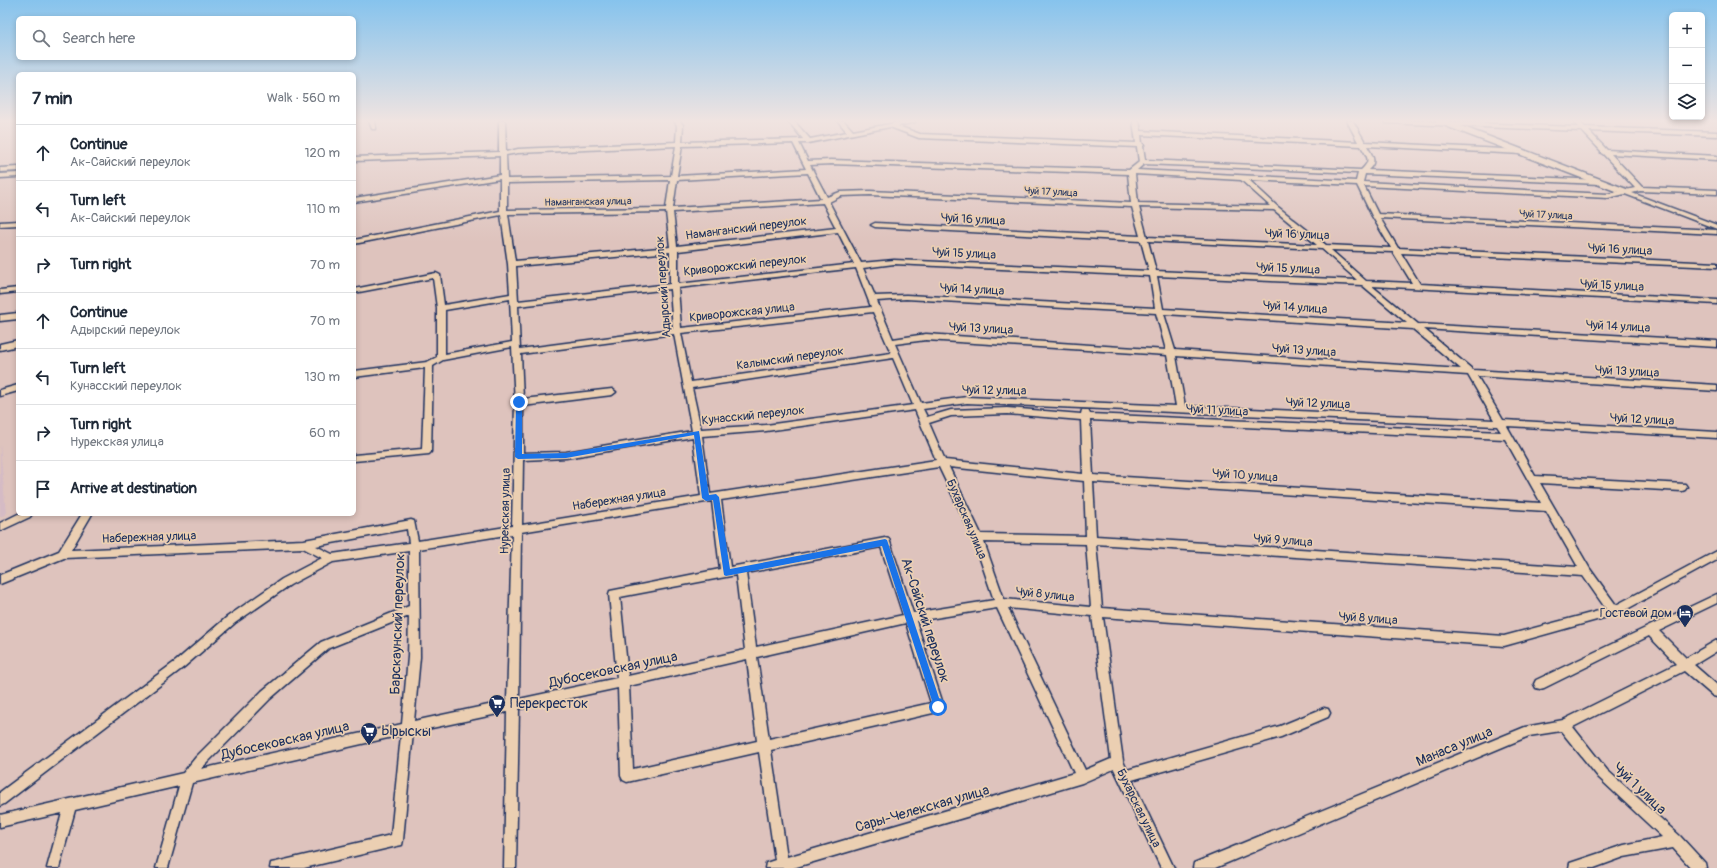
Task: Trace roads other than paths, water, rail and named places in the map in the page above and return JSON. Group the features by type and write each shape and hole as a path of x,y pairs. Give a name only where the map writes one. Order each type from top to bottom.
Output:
{"street":[{"name":"Нурекская улица","path":"503,162 504,212 512,264 515,300 519,402 518,529 510,868"},
{"name":"Адырский переулок","path":"677,162 669,210 674,249 674,285 677,331 726,573"},
{"name":"Бухарская улица","path":"805,162 858,265 942,462 978,538 1000,603 1082,778 1117,762 1168,868"},
{"path":"356,200 503,179 675,178 808,167 839,162 1131,172 1608,196 1640,190 1717,192"},
{"path":"1131,172 1142,162 1600,182"},
{"path":"1371,162 1370,165 1362,172 1359,183 1375,216 1397,250 1418,287"},
{"path":"1547,162 1717,227"},
{"path":"1612,162 1640,190"},
{"path":"0,170 16,169"},
{"path":"1131,172 1135,205 1153,273 1159,310 1171,352 1181,409"},
{"path":"0,176 16,175"},
{"path":"1242,177 1276,208 1323,246 1364,283 1472,374 1586,572 1614,611"},
{"name":"Чуй 17 улица","path":"825,201 840,194 870,192 1135,205 1276,208"},
{"name":"Наманганская улица","path":"356,242 504,212 669,210 825,201"},
{"name":"Чуй 17 улица","path":"1375,216 1717,232"},
{"path":"0,224 16,223"},
{"name":"Чуй 16 улица","path":"875,225 1144,239 1717,265"},
{"name":"Наманганский переулок","path":"512,264 674,249 840,230"},
{"name":"Чуй 15 улица","path":"858,265 894,262 1153,273 1717,302"},
{"name":"Криворожский переулок","path":"441,308 858,265"},
{"path":"356,291 436,275 441,308 441,358"},
{"path":"0,292 16,290"},
{"name":"Чуй 14 улица","path":"872,300 906,297 1159,310 1419,328 1717,344"},
{"name":"Криворожская улица","path":"429,365 441,358 516,348 876,310"},
{"path":"0,318 16,316"},
{"name":"Чуй 13 улица","path":"890,342 926,337 1171,352 1472,374 1717,388"},
{"path":"0,347 16,343"},
{"name":"Калымский переулок","path":"687,386 896,355"},
{"path":"356,374 429,365 426,452 356,458"},
{"path":"0,393 16,389"},
{"path":"519,402 612,392"},
{"name":"Чуй 12 улица","path":"918,406 967,400 1501,423 1717,435"},
{"path":"1084,405 1089,478 1091,540 1097,612 1117,762"},
{"name":"Кунасский переулок","path":"518,457 566,455 697,433 766,428 918,406"},
{"name":"Чуй 11 улица","path":"924,421 951,413 1007,412 1085,417 1509,436"},
{"name":"Чуй 10 улица","path":"942,462 1089,478 1548,507"},
{"name":"Набережная улица","path":"304,544 331,558 942,462"},
{"path":"1533,479 1682,487"},
{"path":"0,527 23,516"},
{"path":"63,554 86,516"},
{"name":"Набережная улица","path":"0,580 63,554 304,544 411,524"},
{"name":"Барскаунский переулок","path":"276,868 396,840 414,657 414,546 411,524"},
{"name":"Чуй 9 улица","path":"978,538 1091,540 1586,572"},
{"name":"Ак-Сайский переулок","path":"885,542 938,707 627,776 623,682 614,594 726,573 885,542"},
{"name":"Чуй 8 улица","path":"1000,603 1097,612 1504,641 1614,611 1717,555"},
{"path":"0,800 180,664 231,620 286,582 331,558"},
{"path":"740,570 764,746 777,866"},
{"path":"1540,684 1717,598"},
{"name":"Дубосековская улица","path":"0,821 407,728 623,682 909,618 1000,603"},
{"path":"162,868 187,778 200,761 266,695 325,645 414,609"},
{"path":"1651,631 1685,665 1717,692"},
{"name":"Манаса улица","path":"1199,868 1529,731 1564,725 1685,665 1717,645"},
{"path":"1124,777 1281,730 1324,714"},
{"name":"Чуй 1 улица","path":"1564,725 1603,774 1675,841 1700,868"},
{"name":"Сары-Челекская улица","path":"777,866 1082,778"},
{"path":"53,868 70,805"},
{"path":"1575,868 1624,851 1675,841"}],"place":[{"name":"Гостевой дом","path":"1685,628"},
{"name":"Перекресток","path":"497,718"},
{"name":"Ырыскы","path":"369,746"}]}
